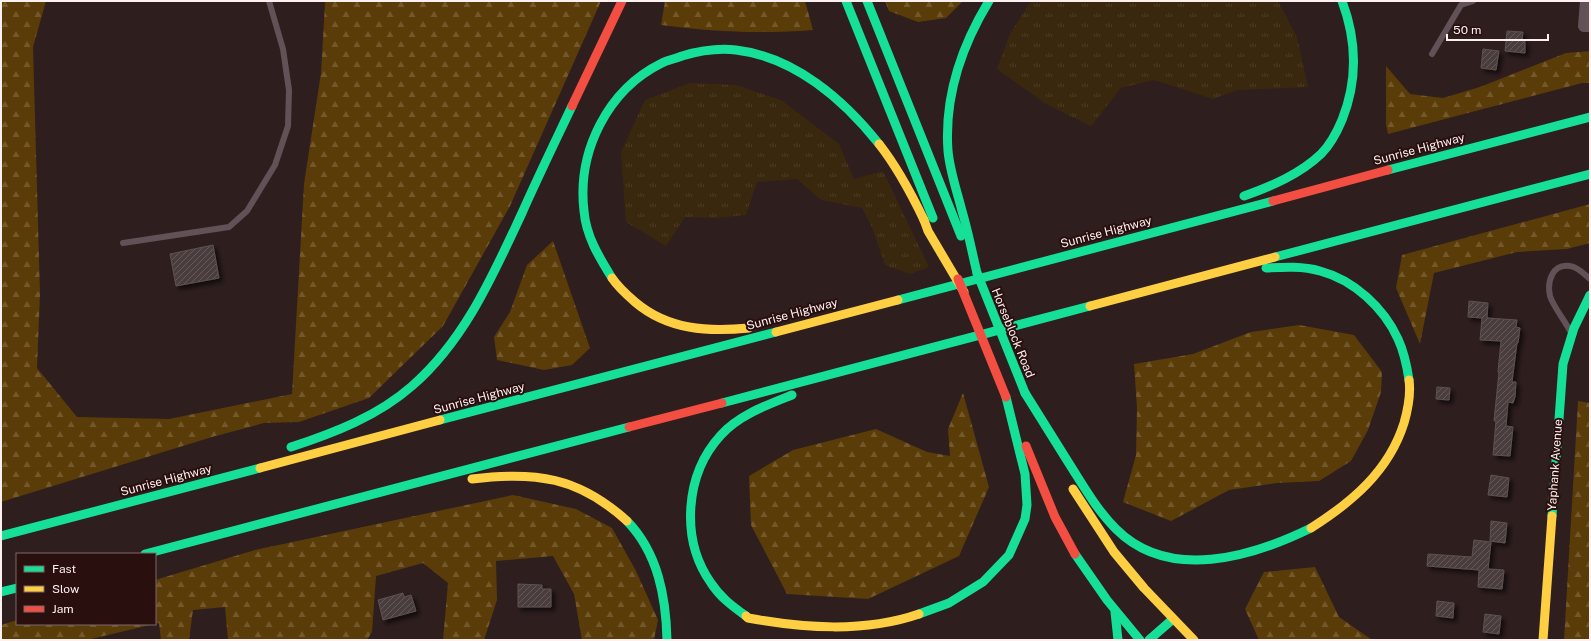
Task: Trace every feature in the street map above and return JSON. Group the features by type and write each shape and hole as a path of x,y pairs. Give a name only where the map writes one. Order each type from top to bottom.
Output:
{"main road":[{"path":"279,451 307,442 356,422 395,399 430,369 458,336 489,282 622,1"},
{"path":"846,1 1037,474 1065,535 1076,557 1115,612 1140,640"},
{"name":"Horseblock Road","path":"867,1 977,273 1024,394 1059,465"},
{"path":"977,273 952,176 947,138 948,111 953,79 960,58 989,1"},
{"path":"1235,199 1279,182 1306,166 1322,153 1338,130 1351,94 1355,62 1352,31 1342,1"},
{"path":"848,312 740,329 705,331 673,324 642,308 630,297 607,272 598,258 591,242 582,208 582,174 590,143 604,115 620,93 649,70 664,62 699,51 733,49 768,57 803,74 838,99 853,113 883,148 911,190 928,232 964,292"},
{"name":"Sunrise Highway","path":"1,536 1590,117"},
{"path":"149,553 1590,174"},
{"path":"1157,230 1214,207"},
{"path":"1024,394 1097,508 1115,529 1139,547 1152,553 1173,558 1195,560 1229,557 1267,547 1286,540 1312,527 1358,494 1384,466 1393,452 1401,436 1409,404 1410,389 1405,357 1392,326 1382,312 1355,288 1341,280 1326,273 1295,267 1229,269"},
{"name":"Yaphank Avenue","path":"1543,640 1563,364 1572,332 1590,295"},
{"path":"793,634 772,629 747,618 722,598 704,573 693,545 690,516 696,475 706,454 714,442 722,434 747,416 778,401 881,361"},
{"path":"914,625 943,613 984,587 1003,566 1017,542 1025,518 1027,493 1024,469 1006,397"},
{"path":"194,485 258,459"},
{"path":"400,487 495,476 513,476 536,477 562,482 594,495 620,513 639,535 654,560 666,600 667,640"},
{"path":"1069,483 1114,552 1172,619 1194,640"},
{"path":"1,592 16,588"},
{"path":"1115,612 1118,640"},
{"path":"1150,640 1172,619"}],"street":[{"path":"1586,1 1587,26"}],"lane":[{"path":"123,244 229,227 247,211 275,165 288,126 289,90 283,49 269,1"},
{"path":"1432,54 1461,4 1473,1"},
{"path":"1572,332 1551,297 1549,283 1550,277 1558,268 1569,266 1575,267 1590,279"}],"green space":[{"path":"1,1 46,1 33,47 40,294 37,368 77,417 169,419 292,394 304,184 321,73 325,3 327,1 601,1 510,206 443,326 369,398 299,422 264,423 212,437 1,502"},
{"path":"665,1 805,1 813,30 737,32 661,25"},
{"path":"885,1 963,1 946,18 918,22 889,11"},
{"path":"1031,1 1278,1 1297,37 1308,87 1238,90 1213,99 1154,80 1121,88 1091,126 1046,104 997,69 1010,34"},
{"path":"1590,51 1590,83 1582,83 1388,134 1386,124 1386,66 1410,94 1443,98 1480,87 1566,53"},
{"path":"690,83 736,85 781,100 839,144 854,179 883,171 929,267 910,274 885,265 872,227 862,208 821,200 797,179 757,182 746,215 715,218 685,217 666,246 626,222 621,152 645,100"},
{"path":"1590,204 1590,243 1567,249 1517,252 1434,273 1420,344 1396,288 1402,255"},
{"path":"553,241 590,348 572,365 544,370 497,360 494,337 510,312 527,265"},
{"path":"1299,325 1354,335 1382,372 1381,392 1368,430 1351,461 1319,481 1277,483 1229,490 1171,521 1123,502 1136,455 1137,408 1134,364 1193,354 1251,332"},
{"path":"963,393 989,487 959,556 868,599 787,594 751,525 749,476 793,450 876,429 927,452 950,456 948,429"},
{"path":"1578,401 1590,403 1590,640 1564,640"},
{"path":"513,495 576,509 612,528 636,571 658,620 654,640 582,640 574,594 553,556 496,561 497,600 484,640 443,640 448,583 423,563 376,576 372,632 367,640 228,640 225,607 193,610 189,640 161,640 159,623 156,624 156,580 255,550"},
{"path":"1315,567 1339,617 1372,640 1259,640 1245,609 1264,572"},
{"path":"16,620 16,625 150,625 87,640 1,640 1,625"}],"building":[{"path":"1507,31 1523,32 1522,41 1525,41 1525,53 1505,51"},
{"path":"1483,49 1499,51 1496,70 1481,68"},
{"path":"213,245 219,278 176,286 170,254"},
{"path":"1469,301 1488,303 1487,318 1517,320 1516,327 1520,328 1512,382 1516,382 1515,397 1513,403 1508,402 1506,426 1513,427 1510,456 1493,455 1496,421 1494,421 1501,341 1480,340 1482,318 1468,317"},
{"path":"1437,387 1450,388 1449,400 1436,399"},
{"path":"1491,475 1509,478 1507,497 1488,495"},
{"path":"1491,521 1507,523 1505,543 1490,541"},
{"path":"1474,540 1491,542 1488,569 1504,570 1502,589 1478,587 1479,570 1427,566 1428,554 1472,557"},
{"path":"518,584 542,585 542,589 551,589 551,607 518,607"},
{"path":"403,593 404,597 411,595 416,611 383,620 378,600"},
{"path":"1437,601 1454,603 1453,618 1436,616"},
{"path":"1485,614 1501,616 1499,634 1483,632"}],"traffic: fast":[{"path":"846,1 933,218"},
{"path":"867,1 961,236"},
{"path":"977,273 950,166 947,131 956,73 970,36 989,1"},
{"path":"1244,196 1275,184 1304,168 1325,150 1336,133 1342,120 1351,90 1354,60 1351,31 1342,1"},
{"path":"612,278 590,238 585,220 583,189 591,145 611,106 626,89 643,75 662,63 682,56 709,50 722,49 758,54 778,61 798,71 834,97 879,144"},
{"path":"291,447 323,436 370,415 399,397 431,368 447,348 476,306 511,236 572,106"},
{"path":"1388,170 1590,117"},
{"path":"1275,257 1590,174"},
{"path":"898,300 1273,201"},
{"path":"1266,268 1293,267 1314,269 1333,275 1356,288 1376,306 1392,328 1402,349 1409,380"},
{"path":"977,273 1025,393"},
{"path":"1552,516 1563,364 1574,328 1590,295"},
{"path":"722,403 1090,306"},
{"path":"440,420 776,332"},
{"path":"1025,393 1080,482 1097,506 1116,529 1137,545 1161,555 1185,560 1211,559 1237,555 1263,548 1288,539 1311,528"},
{"path":"746,616 718,593 701,566 694,547 691,527 691,507 694,487 700,468 709,451 728,428 754,411 792,395"},
{"path":"919,614 949,603 983,582 1009,555 1025,519 1027,505 1025,474 1006,397"},
{"path":"149,553 629,427"},
{"path":"1,536 260,468"},
{"path":"627,521 638,534 653,561 665,608 667,640"},
{"path":"1075,554 1107,600 1140,640"},
{"path":"1,592 16,588"},
{"path":"1115,612 1118,640"},
{"path":"1149,640 1173,619"}],"traffic: slow":[{"path":"879,144 904,181 924,220"},
{"path":"924,220 928,231 964,292"},
{"path":"1090,306 1275,257"},
{"path":"612,278 617,285 635,302 648,311 675,324 719,330 749,328"},
{"path":"776,332 898,300"},
{"path":"1311,528 1354,496 1367,484 1389,456 1404,423 1408,407 1409,380"},
{"path":"260,468 440,420"},
{"path":"472,479 516,476 555,480 573,486 591,495 609,506 627,521"},
{"path":"1073,489 1114,552 1144,588 1194,640"},
{"path":"1543,640 1552,516"},
{"path":"746,616 748,618 790,624 834,627 877,624 919,614"}],"traffic: jam":[{"path":"572,106 622,1"},
{"path":"1273,201 1388,170"},
{"path":"958,279 1006,397"},
{"path":"629,427 722,403"},
{"path":"1026,446 1055,517 1075,554"}]}
